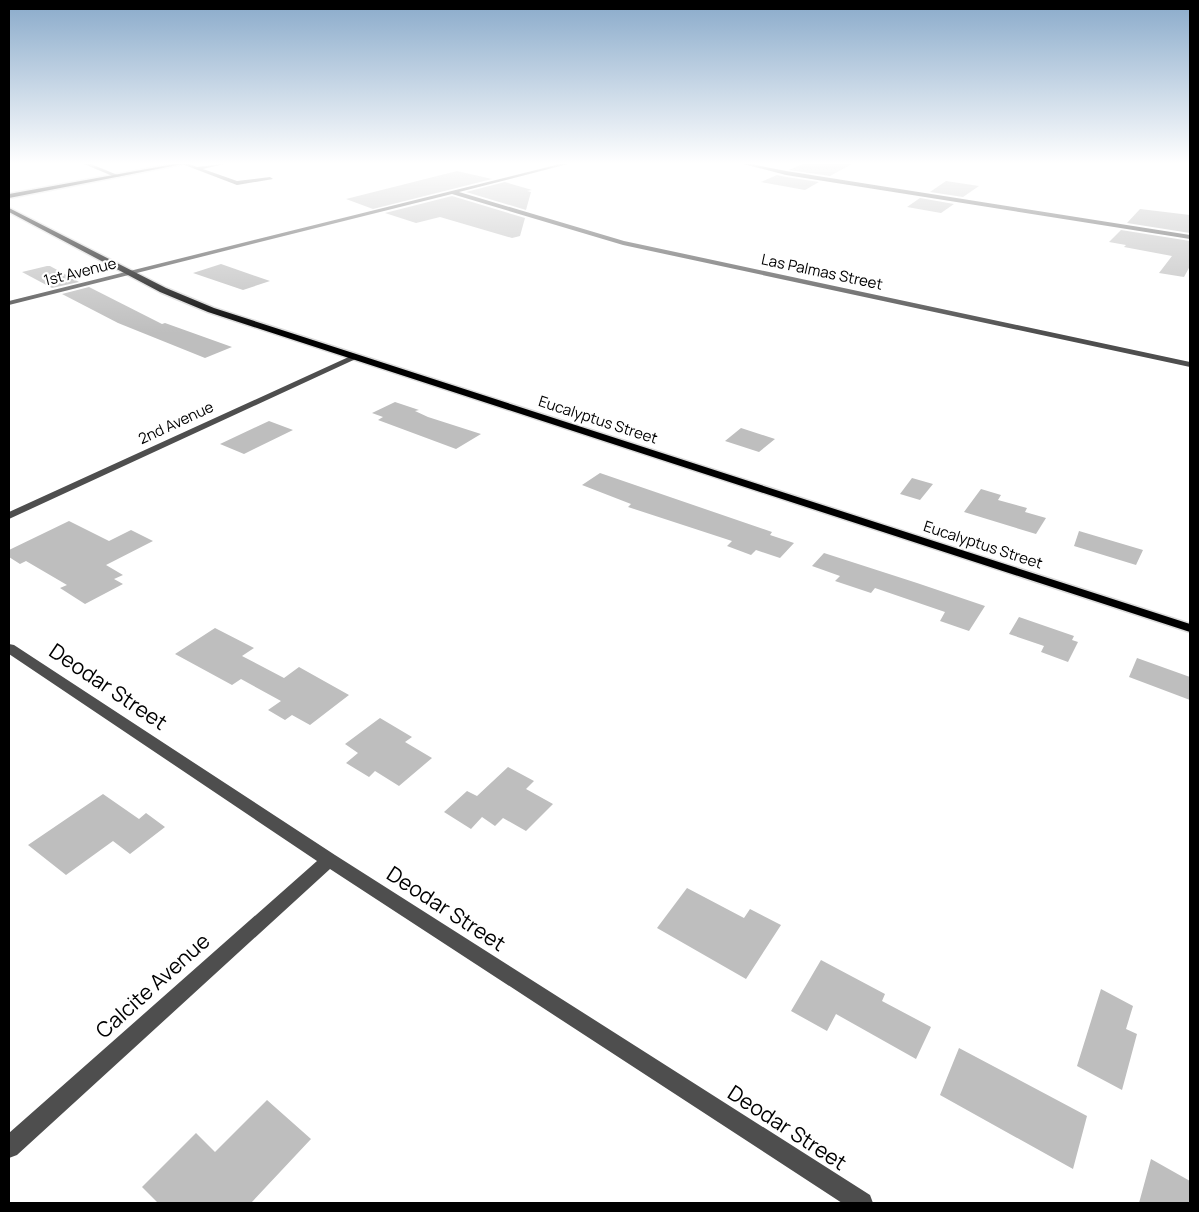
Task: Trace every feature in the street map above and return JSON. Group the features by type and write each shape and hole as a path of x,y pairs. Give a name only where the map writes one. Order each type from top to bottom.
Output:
{"main road":[{"name":"Eucalyptus Street","path":"29,221 129,273 211,310 1190,628"}],"street":[{"name":"1st Avenue","path":"9,302 338,221"},
{"name":"Las Palmas Street","path":"546,221 623,244 1190,365"},
{"path":"1086,221 1190,237"},
{"name":"2nd Avenue","path":"9,516 356,357"},
{"name":"Deodar Street","path":"9,648 329,860 862,1203"},
{"name":"Calcite Avenue","path":"9,1148 329,860"}],"building":[{"path":"408,221 426,221 416,223"},
{"path":"452,221 524,221 520,236 512,238"},
{"path":"1129,221 1190,221 1190,233 1127,223"},
{"path":"1121,230 1190,241 1190,266 1184,277 1159,273 1172,256 1124,247 1126,245 1109,242"},
{"path":"221,264 270,281 243,290 193,273"},
{"path":"47,266 79,282 52,288 22,272"},
{"path":"89,287 162,324 165,323 232,347 205,358 118,323 62,294"},
{"path":"395,402 419,410 415,411 428,417 481,434 456,449 378,420 383,417 372,413"},
{"path":"269,421 293,430 244,454 220,444"},
{"path":"741,428 775,439 759,452 725,441"},
{"path":"600,473 772,532 770,535 794,543 780,558 756,550 751,555 727,546 732,541 628,507 631,504 582,485"},
{"path":"912,478 933,484 920,500 900,494"},
{"path":"981,489 1001,495 998,500 1027,508 1025,512 1046,518 1036,534 964,512"},
{"path":"69,521 109,541 131,530 153,541 106,565 123,575 114,579 123,584 85,604 60,588 67,585 26,561 20,564 9,557 9,550"},
{"path":"1079,531 1143,550 1136,565 1074,546"},
{"path":"824,553 985,606 969,631 940,621 945,612 875,588 871,593 835,581 840,576 812,566"},
{"path":"1019,617 1074,636 1072,640 1078,642 1068,662 1041,652 1044,646 1009,634"},
{"path":"215,628 254,648 242,656 284,678 299,667 349,695 310,725 292,715 285,720 268,710 281,701 241,679 232,685 175,654"},
{"path":"1137,658 1190,677 1190,700 1129,677"},
{"path":"380,718 412,737 405,742 432,758 399,786 375,771 369,777 346,763 358,753 345,744"},
{"path":"508,767 534,781 526,789 553,804 526,831 503,818 495,826 482,817 471,829 444,812 467,791 477,796"},
{"path":"103,794 139,819 146,813 165,827 130,854 113,841 66,875 28,845"},
{"path":"687,888 744,918 750,909 781,925 746,979 657,928"},
{"path":"821,960 885,994 882,1001 931,1027 916,1059 836,1014 827,1031 791,1011"},
{"path":"1101,989 1133,1006 1126,1029 1137,1034 1122,1090 1077,1066"},
{"path":"959,1048 1087,1116 1073,1169 940,1095"},
{"path":"267,1100 311,1139 251,1203 158,1203 142,1187 196,1133 215,1152"},
{"path":"1151,1159 1190,1181 1190,1203 1139,1203"}]}
